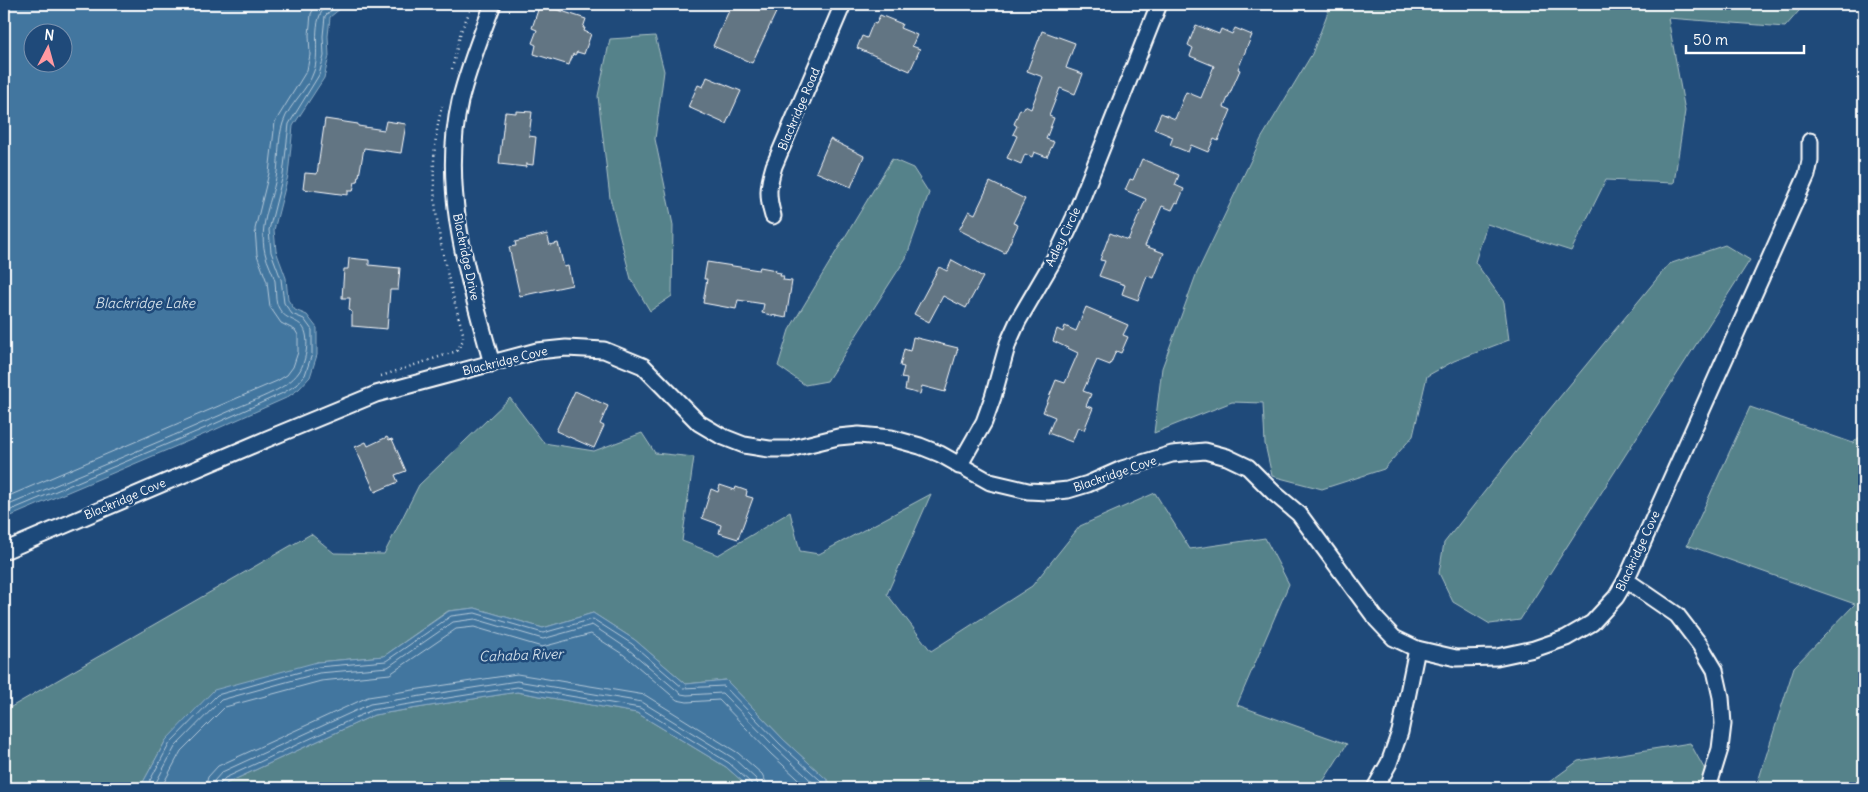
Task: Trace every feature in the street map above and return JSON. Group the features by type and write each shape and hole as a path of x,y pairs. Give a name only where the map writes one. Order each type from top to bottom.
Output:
{"street":[{"name":"Blackridge Drive","path":"492,364 459,237 453,171 460,102 493,4"},
{"name":"Blackridge Road","path":"774,216 769,203 768,186 774,166 843,4"},
{"name":"Adley Circle","path":"959,466 984,422 1008,344 1018,321 1057,254 1074,218 1159,4"},
{"name":"Blackridge Cove","path":"4,551 376,394 537,351 566,348 604,350 643,366 699,423 721,436 744,445 769,449 789,449 838,437 859,435 891,438 940,454 990,482 1028,491 1048,492 1068,490 1088,484 1122,469 1172,454 1205,451 1227,457 1248,467 1299,514 1377,620 1394,638 1417,649 1456,658 1497,657 1534,649 1566,638 1592,623 1616,597 1626,580 1806,175 1810,161 1810,141"},
{"path":"1626,580 1677,615 1700,645 1715,670 1723,724 1720,748 1708,788"},
{"path":"1375,788 1389,763 1400,732 1417,649"}],"path":[{"path":"449,78 461,31 473,4"},
{"path":"376,378 458,351 463,340 463,333 445,269 437,231 435,202 436,139 442,106"}],"green space":[{"path":"1331,4 1805,4 1785,27 1668,18 1685,111 1674,183 1606,180 1571,251 1487,224 1475,262 1504,302 1509,340 1454,361 1427,376 1413,436 1384,469 1322,489 1272,476 1265,444 1263,403 1232,402 1154,433 1162,368 1196,275 1261,139 1312,54"},
{"path":"655,36 664,71 655,139 673,225 672,296 650,311 631,279 610,198 598,96 610,39"},
{"path":"892,159 913,168 929,193 906,258 827,381 805,385 778,366 789,330"},
{"path":"1725,245 1750,260 1520,620 1490,624 1453,602 1439,573 1444,543 1545,415 1669,264"},
{"path":"510,398 544,443 594,451 642,433 655,453 694,457 682,541 718,555 790,512 800,551 819,554 931,494 887,594 931,651 1032,586 1080,526 1155,493 1190,549 1265,538 1289,584 1237,705 1347,744 1324,780 1306,788 836,788 784,740 726,680 686,684 635,640 593,613 543,628 475,608 448,611 384,656 317,662 166,740 140,788 4,788 4,711 311,534 334,553 384,554 419,485"},
{"path":"1750,407 1853,443 1864,433 1864,788 1756,788 1794,667 1855,604 1687,545"},
{"path":"517,692 637,713 726,767 750,788 223,788 227,783 374,715"},
{"path":"1690,743 1715,788 1541,788 1578,761"}],"water":[{"name":"Blackridge Lake","path":"4,4 346,4 330,17 328,36 329,56 324,78 293,126 288,176 274,230 276,251 286,278 288,300 295,310 307,315 317,328 317,355 310,377 299,389 286,398 4,519"},
{"name":"Cahaba River","path":"475,608 543,628 593,613 635,640 686,684 726,680 784,740 836,788 750,788 726,767 637,713 517,692 374,715 227,783 223,788 140,788 166,740 214,690 317,662 384,656 449,611"}],"building":[{"path":"540,4 586,19 584,31 591,34 584,54 577,52 575,55 573,54 569,65 534,54 536,45 532,43 537,30 532,28"},
{"path":"732,4 780,4 752,63 713,46"},
{"path":"880,15 902,24 900,28 917,35 912,46 920,49 910,71 857,48 862,36 867,38 873,23 876,24"},
{"path":"1196,25 1219,34 1221,29 1232,34 1235,28 1252,35 1238,69 1240,70 1224,107 1231,110 1218,141 1214,139 1208,152 1191,145 1188,152 1170,145 1173,137 1154,129 1161,113 1175,119 1186,92 1201,98 1214,66 1190,56 1193,48 1188,45"},
{"path":"1042,31 1075,43 1066,68 1083,74 1075,94 1060,88 1049,116 1054,118 1046,139 1054,142 1047,157 1034,152 1032,157 1025,154 1021,164 1007,158 1017,136 1013,134 1017,126 1014,124 1020,109 1023,110 1025,106 1031,109 1043,77 1027,71"},
{"path":"707,77 741,91 726,124 688,107 698,85 703,87"},
{"path":"516,111 532,112 529,136 536,137 533,165 526,164 526,167 499,164 505,112 516,113"},
{"path":"325,119 384,130 386,121 406,124 401,153 364,148 357,182 355,182 353,191 348,191 348,195 303,189 305,173 317,174"},
{"path":"830,139 864,156 851,187 816,172"},
{"path":"1142,159 1179,175 1175,185 1184,189 1178,203 1176,202 1172,210 1162,206 1145,246 1164,253 1154,278 1147,276 1138,300 1122,294 1125,285 1099,276 1105,261 1100,260 1110,233 1128,240 1146,199 1125,190 1130,179 1133,180"},
{"path":"990,182 1025,199 1013,223 1018,225 1005,253 959,230 969,211 975,214"},
{"path":"547,234 550,245 558,243 564,267 568,266 572,285 520,296 509,247 516,246 515,242"},
{"path":"349,258 369,260 369,265 400,268 398,290 390,290 387,329 352,326 352,312 349,310 350,298 342,298 344,269 348,269"},
{"path":"952,260 983,277 966,308 943,296 929,322 914,314 939,267 947,271"},
{"path":"707,262 759,270 760,267 776,270 775,272 781,273 780,276 784,276 783,280 792,281 786,318 762,313 764,304 738,300 736,309 703,303 707,279 704,279"},
{"path":"1086,307 1128,325 1123,335 1128,337 1121,353 1116,351 1110,365 1097,360 1083,391 1091,394 1086,406 1093,408 1084,430 1078,427 1072,442 1048,433 1055,417 1043,412 1056,380 1065,383 1078,353 1053,341 1057,329 1063,332 1065,326 1076,331"},
{"path":"913,337 958,348 945,392 922,386 920,394 905,390 907,379 901,378 904,367 900,366 904,349 910,351"},
{"path":"575,391 608,406 600,424 604,426 594,448 556,431"},
{"path":"387,437 389,440 392,439 406,471 395,475 398,482 375,492 355,447 366,442 368,446"},
{"path":"720,485 735,490 736,487 747,491 746,496 753,498 738,539 719,533 721,525 702,518 711,489 718,492"}]}
